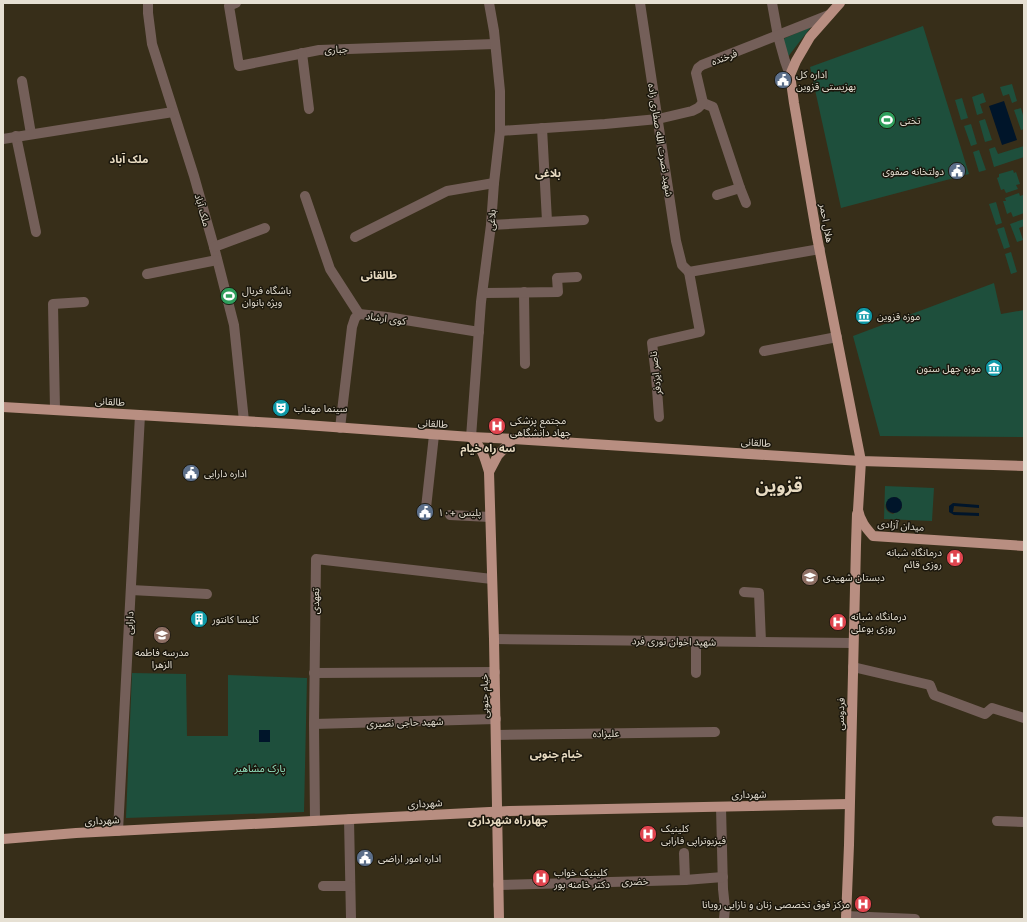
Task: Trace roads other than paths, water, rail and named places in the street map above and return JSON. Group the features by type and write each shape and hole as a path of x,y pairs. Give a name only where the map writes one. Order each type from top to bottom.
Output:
{"main road":[{"path":"790,75 796,61 810,37 840,3"},
{"name":"هلال احمر","path":"790,75 836,337 861,461"},
{"name":"طالقانی","path":"3,407 861,461"},
{"name":"خیام جنوبی","path":"471,437 480,447 489,472 495,672 499,919"},
{"name":"خیام جنوبی","path":"489,472 498,455 512,439"},
{"path":"861,461 1024,466"},
{"name":"میدان آزادی","path":"861,461 858,510 859,517 873,536 1024,546"},
{"name":"فردوسی","path":"846,917 858,510"},
{"name":"شهرداری","path":"3,839 76,833 497,812 849,804"}],"street":[{"name":"ملک آباد","path":"148,3 152,44 194,176 234,325 244,421"},
{"name":"بلاغی","path":"471,437 479,332 492,225 494,183 500,131 500,91 494,32 489,3"},
{"name":"شهید نصرت الله صفاری زاده","path":"640,3 676,241 682,266 690,272"},
{"path":"772,3 778,36 790,75"},
{"name":"جباری","path":"233,5 239,66 319,50 495,44"},
{"name":"فرخنده","path":"702,103 696,73 698,68 702,65 829,15"},
{"path":"302,53 309,109"},
{"path":"22,81 31,134"},
{"path":"500,131 658,119 698,108 702,103 714,107 746,203"},
{"path":"3,139 173,112"},
{"path":"542,128 547,221"},
{"path":"16,136 36,232"},
{"path":"355,237 447,191 494,183"},
{"path":"717,196 740,188"},
{"path":"305,196 330,269 359,314"},
{"path":"492,225 584,220"},
{"path":"214,247 265,228"},
{"path":"690,272 820,249"},
{"path":"147,274 217,260"},
{"name":"ناصر ایزدفر","path":"659,417 652,343 700,332 690,272"},
{"path":"483,293 558,292 557,278 578,277"},
{"path":"524,292 525,364"},
{"path":"55,410 53,304 84,302"},
{"name":"کوی ارشاد","path":"340,428 352,327 355,318 359,314 479,332"},
{"path":"764,351 836,337"},
{"name":"دارایی","path":"118,832 140,415"},
{"path":"426,508 434,435"},
{"path":"450,515 490,517"},
{"name":"تعهدی","path":"315,821 314,673 316,559 492,579"},
{"path":"131,590 207,594"},
{"path":"744,592 759,593 760,642"},
{"name":"شهید اخوان نوری فرد","path":"494,639 853,643"},
{"path":"696,642 696,673"},
{"path":"853,667 930,685 934,695 985,714 992,708 1024,718"},
{"path":"314,673 495,672"},
{"name":"شهید حاجی نصیری","path":"314,724 496,719"},
{"name":"علیزاده","path":"496,735 715,732"},
{"path":"722,807 724,919"},
{"path":"349,819 351,919"},
{"path":"997,821 1024,822"},
{"path":"684,853 686,880"},
{"name":"خضری","path":"498,885 686,880 723,877"},
{"path":"323,886 350,886"},
{"path":"846,917 915,919"}],"water":[{"path":"1004,101 1017,140 1002,145 989,106"},
{"path":"891,497 897,497 902,502 900,511 897,513 891,513 886,508 886,502"},
{"path":"953,503 979,505 979,508 954,506 953,512 979,513 979,516 954,515 949,512 949,506"},
{"path":"259,730 270,730 270,742 259,742"}],"place":[{"name":"اداره کل بهزیستی قزوین","path":"783,80"},
{"name":"تختی","path":"887,120"},
{"name":"دولتخانه صفوی","path":"957,171"},
{"name":"باشگاه فریال ویژه بانوان","path":"229,296"},
{"name":"موزه قزوین","path":"864,316"},
{"name":"موزه چهل ستون","path":"994,368"},
{"name":"سینما مهتاب","path":"281,408"},
{"name":"مجتمع پزشکی جهاد دانشگاهی","path":"497,426"},
{"name":"اداره دارایی","path":"191,473"},
{"name":"پلیس +۱۰","path":"425,512"},
{"name":"درمانگاه شبانه روزی قائم","path":"955,558"},
{"name":"دبستان شهیدی","path":"810,577"},
{"name":"کلیسا کانتور","path":"199,619"},
{"name":"درمانگاه شبانه روزی بوعلی","path":"838,622"},
{"name":"مدرسه فاطمه الزهرا","path":"162,635"},
{"name":"کلینیک فیزیوتراپی فارابی","path":"648,834"},
{"name":"اداره امور اراضی","path":"365,858"},
{"name":"کلینیک خواب دکتر خامنه پور","path":"541,878"},
{"name":"مرکز فوق تخصصی زنان و نازایی رویانا","path":"863,904"}],"district":[{"name":"ملک آباد","path":"129,159"},
{"name":"بلاغی","path":"548,173"},
{"name":"طالقانی","path":"379,275"},
{"name":"سه راه خیام","path":"488,448"},
{"name":"قزوین","path":"779,485"},
{"name":"خیام جنوبی","path":"556,754"},
{"name":"چهارراه شهرداری","path":"508,820"}],"park label":[{"name":"پارک مشاهیر","path":"260,768"}]}
